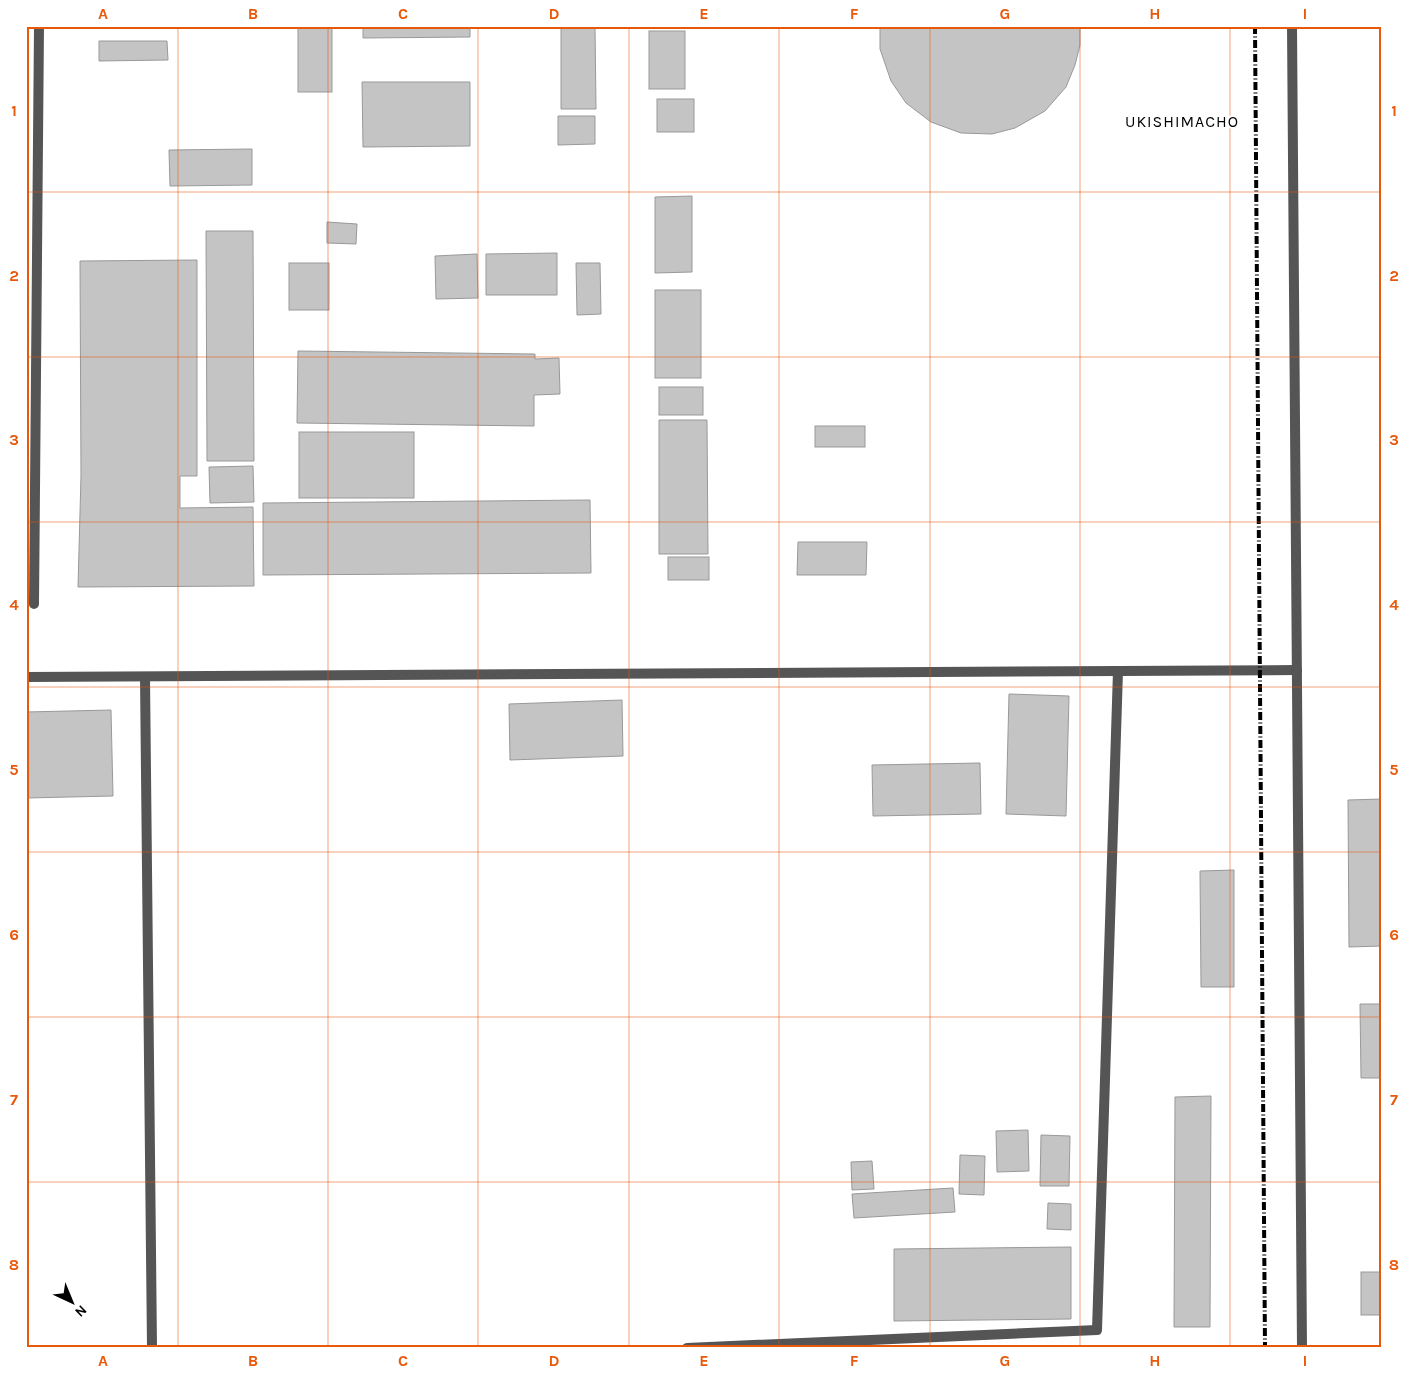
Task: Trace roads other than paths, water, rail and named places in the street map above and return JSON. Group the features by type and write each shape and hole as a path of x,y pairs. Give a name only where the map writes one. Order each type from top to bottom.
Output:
{"street":[{"path":"34,604 40,26"},
{"path":"1292,26 1302,1348"},
{"path":"26,678 1297,670"},
{"path":"687,1348 793,1345 1097,1330 1118,671"},
{"path":"145,677 152,1348"}],"railway":[{"path":"1255,26 1265,1348"}],"district":[{"name":"UKISHIMACHO","path":"1182,121"}]}
